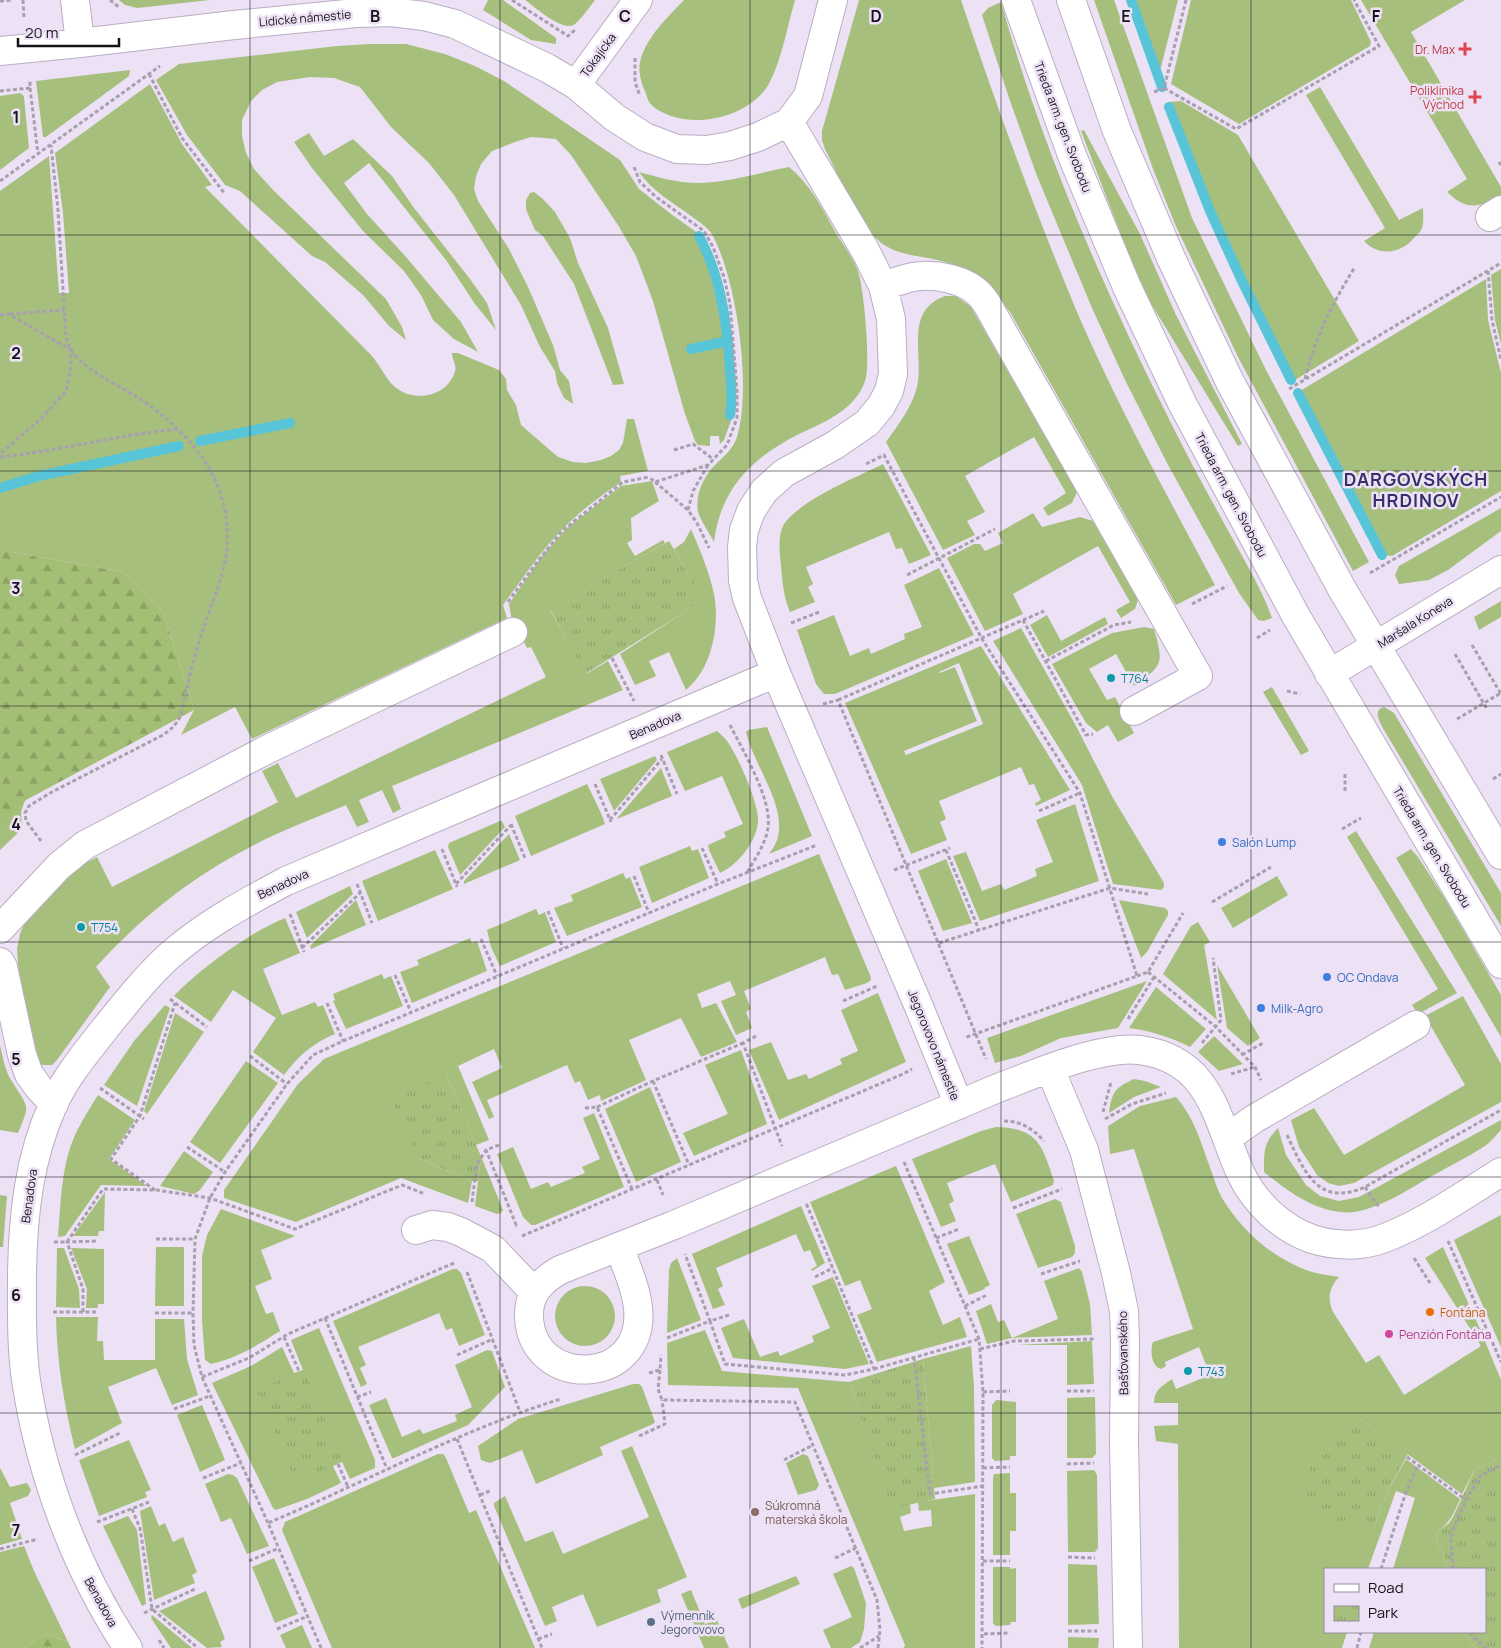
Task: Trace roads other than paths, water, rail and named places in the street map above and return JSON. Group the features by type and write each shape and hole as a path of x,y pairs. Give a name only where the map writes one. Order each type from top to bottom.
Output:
{"street":[{"path":"75,0 80,43"},
{"name":"Tokajícka","path":"576,85 638,0"},
{"path":"776,673 747,598 743,581 742,547 744,530 751,511 764,491 784,473 835,445 867,423 881,406 889,391 893,374 891,318 883,286 866,252 789,122 808,96 833,0"},
{"name":"Trieda arm. gen. Svobodu","path":"1016,0 1072,158 1127,287 1182,403 1296,616 1501,964"},
{"path":"1072,0 1117,131 1171,258 1235,390 1342,589 1501,855"},
{"name":"Lidické námestie","path":"0,51 305,18 391,12 424,16 455,24 519,53 576,85 614,116 645,137 677,149 707,150 730,146 758,137 789,122"},
{"path":"883,286 914,277 942,278 966,285 981,296 1198,676 1134,711"},
{"name":"Maršala Koneva","path":"1329,674 1377,647 1414,622 1501,570"},
{"path":"0,928 59,866 85,845 266,750 513,632"},
{"name":"Jegorovovo námestie","path":"534,1292 548,1276 560,1270 794,1175 959,1105 776,673"},
{"name":"Benadova","path":"128,1648 114,1628 85,1575 67,1531 35,1430 26,1379 22,1293 24,1223 28,1192 37,1145 54,1104 76,1066 127,1001 162,963 203,929 240,906 286,881 776,673"},
{"path":"0,962 3,967 22,1055 29,1074 38,1088 54,1104"},
{"path":"1227,1138 1254,1119 1416,1025"},
{"path":"959,1105 998,1088 1102,1052 1138,1050 1166,1057 1182,1066 1201,1083 1208,1093 1242,1174 1262,1205 1289,1228 1302,1235 1336,1244 1359,1244 1382,1239 1436,1213 1501,1172"},
{"name":"Bašťovanského","path":"1050,1069 1084,1150 1124,1311 1124,1442 1128,1648"},
{"path":"416,1230 432,1225 448,1227 493,1249 534,1292 528,1310 529,1321 531,1332 541,1351 558,1365 586,1370 607,1366 627,1352 634,1343 638,1326 637,1300 619,1246"}],"waterway":[{"path":"1131,0 1162,87"},
{"path":"1169,107 1210,211 1291,380"},
{"path":"699,236 713,268 725,318 731,387 730,415"},
{"path":"691,349 728,341"},
{"path":"1298,393 1382,555"},
{"path":"200,441 290,423"},
{"path":"0,488 39,476 179,446"}],"place":[{"name":"Dr. Max","path":"1465,49"},
{"name":"Poliklinika Východ","path":"1475,97"},
{"name":"T764","path":"1111,678"},
{"name":"Salón Lump","path":"1222,842"},
{"name":"T754","path":"81,927"},
{"name":"OC Ondava","path":"1327,977"},
{"name":"Milk-Agro","path":"1261,1008"},
{"name":"Fontána","path":"1430,1312"},
{"name":"Penzión Fontána","path":"1389,1334"},
{"name":"T743","path":"1188,1371"},
{"name":"Súkromná materská škola","path":"755,1512"},
{"name":"Výmenník Jegorovovo","path":"651,1622"}],"district":[{"name":"DARGOVSKÝCH HRDINOV","path":"1416,489"}]}
